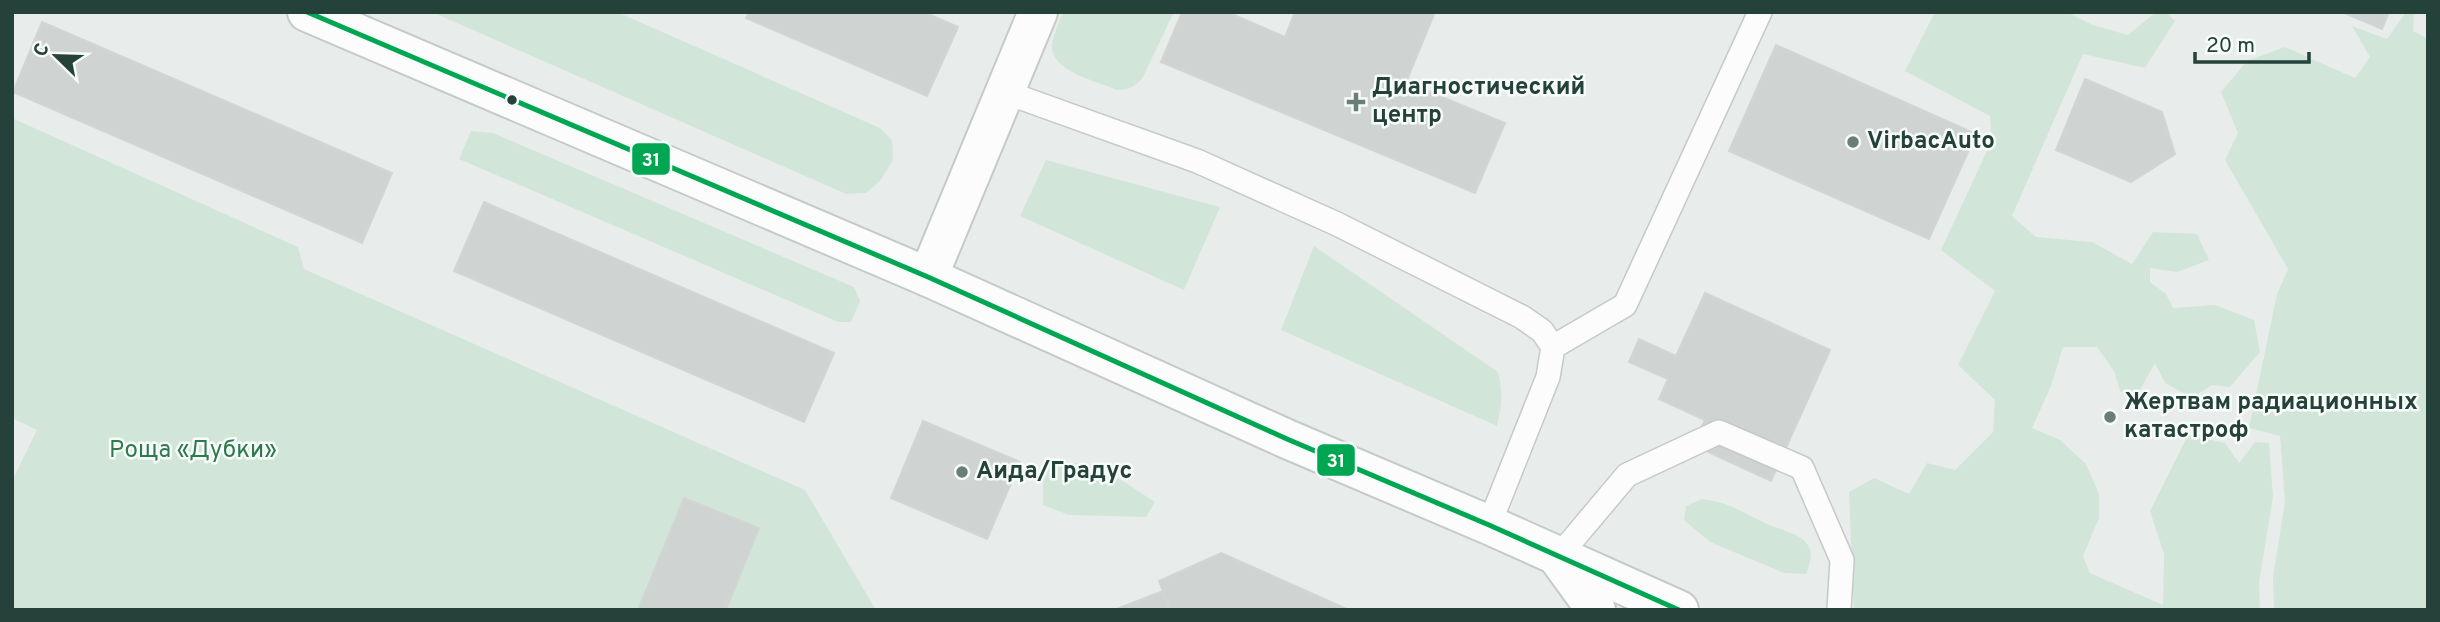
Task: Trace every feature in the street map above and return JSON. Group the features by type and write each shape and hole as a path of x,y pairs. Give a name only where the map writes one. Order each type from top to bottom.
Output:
{"main road":[{"path":"928,277 1038,12"},
{"path":"326,16 928,277 1287,439 1679,610"},
{"path":"1558,557 1596,610"}],"lane":[{"path":"1553,347 1625,305 1760,12"},
{"path":"1005,92 1197,161 1336,224 1522,317 1542,331 1553,347 1548,377 1489,525"},
{"path":"1558,557 1627,475 1719,432 1802,468 1842,561 1839,610"}],"green space":[{"path":"432,12 617,12 880,128 892,140 893,160 880,181 866,193 846,194"},
{"path":"1063,12 1174,12 1142,79 1131,88 1117,90 1076,74 1058,61 1052,44"},
{"path":"1935,12 2066,12 2093,25 2128,35 2156,12 2166,12 2175,21 2145,68 2083,54 2012,216 2036,237 2092,242 2132,264 2153,232 2197,234 2209,260 2177,272 2150,268 2150,282 2166,294 2173,308 2215,305 2254,320 2260,352 2230,387 2212,385 2192,398 2165,383 2155,363 2134,401 2120,391 2114,371 2097,347 2063,347 2051,386 2032,428 2060,440 2086,464 2099,494 2099,518 2083,556 2090,573 2163,605 2164,554 2150,511 2188,435 2225,443 2239,463 2255,442 2269,443 2273,497 2259,583 2260,610 1854,610 1849,492 1874,478 1909,494 1927,463 1955,470 1993,432 1995,400 1958,365 1995,291 1941,250 1992,140 1990,116 1905,71"},
{"path":"2406,12 2414,12 2413,31 2428,39 2428,610 2274,610 2273,577 2285,501 2280,436 2249,428 2277,294 2288,269 2225,160 2238,133 2221,92 2247,61 2285,47 2355,78 2370,57 2352,26 2387,39"},
{"name":"Роща «Дубки»","path":"12,118 298,247 304,269 805,490 876,610 12,610 12,481 37,430 12,418"},
{"path":"471,131 493,133 854,287 860,301 851,322 838,322 459,159"},
{"path":"1046,160 1220,207 1184,290 1020,216"},
{"path":"1314,246 1498,372 1501,399 1497,426 1281,330"},
{"path":"1052,460 1084,464 1121,480 1155,502 1146,517 1069,515 1043,505 1043,477"},
{"path":"1702,499 1727,505 1801,538 1810,551 1806,574 1784,573 1710,542 1684,520 1686,506"}],"building":[{"path":"749,12 924,12 958,27 927,96 746,18"},
{"name":"Диагностический центр","path":"1182,12 1227,12 1285,37 1295,12 1435,12 1406,82 1505,123 1475,193 1161,62"},
{"path":"2342,12 2389,12 2382,29"},
{"path":"42,22 392,173 362,243 13,92"},
{"name":"VirbacAuto","path":"1776,45 1976,134 1929,239 1729,151"},
{"path":"2085,79 2162,112 2175,154 2131,182 2056,150"},
{"path":"484,202 834,353 804,422 454,271"},
{"path":"1705,293 1830,350 1771,481 1693,445 1705,420 1659,399 1668,379 1629,362 1639,339 1676,356"},
{"path":"923,421 1020,462 987,539 891,498"},
{"path":"684,498 759,528 726,610 638,610"},
{"path":"1221,553 1349,610 1170,610 1159,581"},
{"path":"1163,591 1170,610 1114,610"}],"transit line":[{"name":"31","path":"307,12 928,277 1287,439 1679,610"}],"place":[{"name":"Диагностический центр","path":"1356,102"},
{"name":"VirbacAuto","path":"1853,142"},
{"name":"Жертвам радиационных катастроф","path":"2110,417"},
{"name":"Аида/Градус","path":"962,472"}]}
